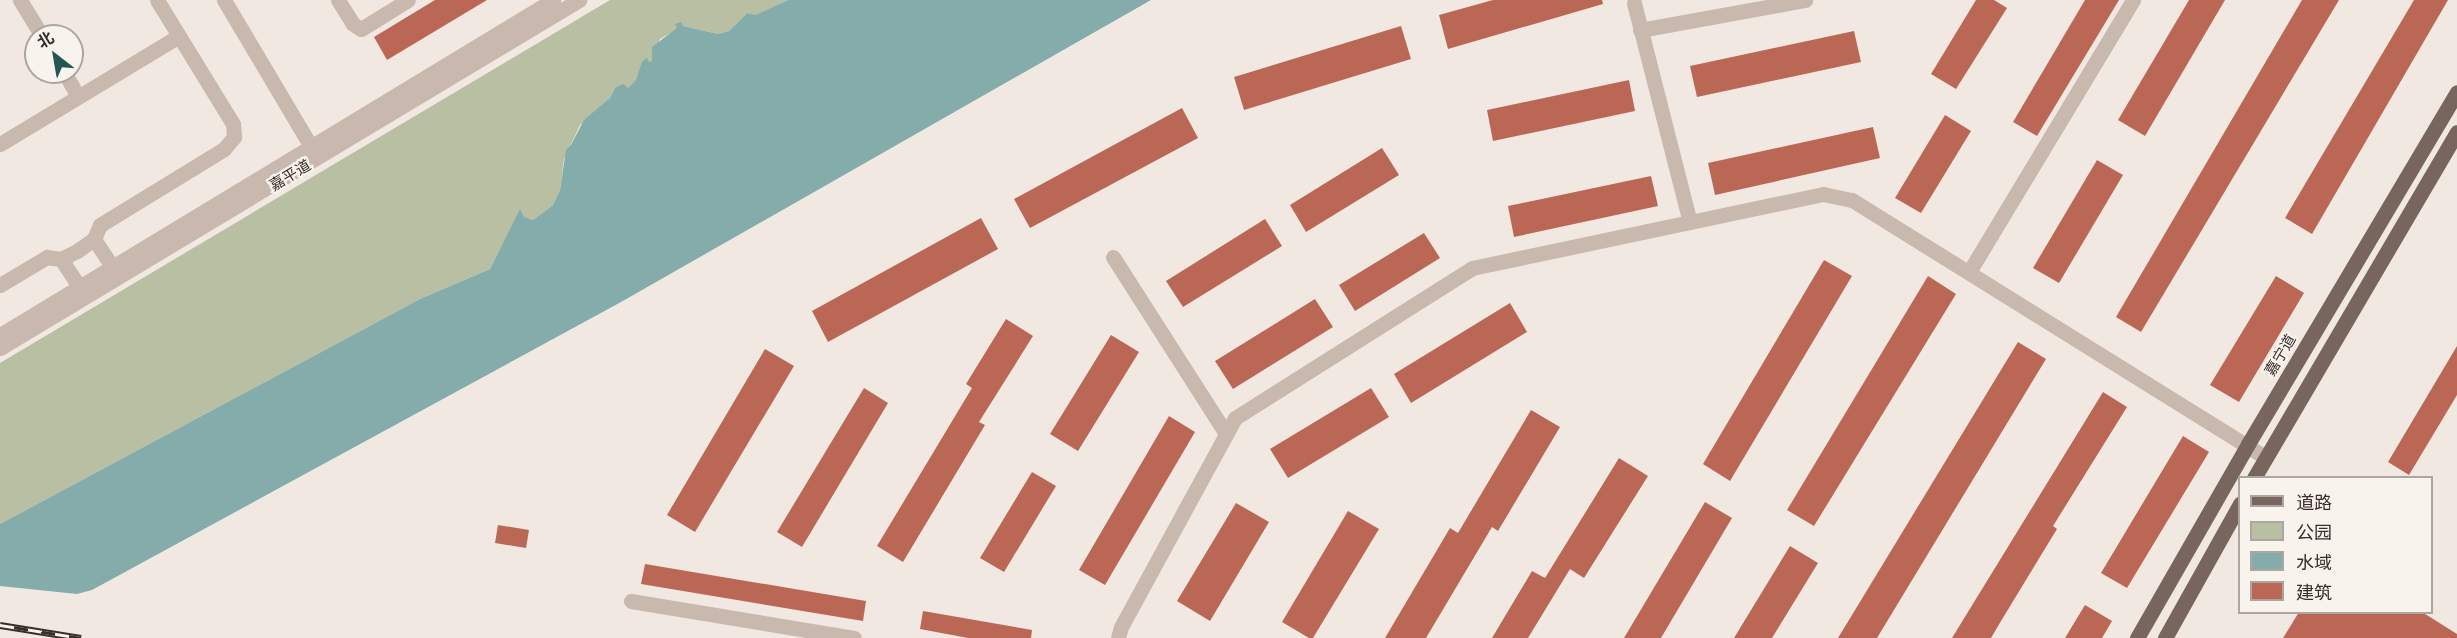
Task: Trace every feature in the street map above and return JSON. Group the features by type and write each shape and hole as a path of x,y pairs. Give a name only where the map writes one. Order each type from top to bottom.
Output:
{"main road":[{"name":"嘉宁道","path":"2137,638 2248,444 2457,92"},
{"path":"2255,476 2457,132"},
{"path":"2165,638 2238,508"}],"street":[{"path":"20,0 35,24"},
{"path":"0,285 48,257 62,259 94,239 100,225 224,149 234,137 233,124 157,0"},
{"path":"224,0 314,152"},
{"path":"338,0 353,24 361,28 408,0"},
{"name":"嘉平道","path":"314,152 553,0"},
{"name":"嘉平道","path":"0,335 82,291 314,152 579,0"},
{"path":"1640,30 1805,0"},
{"path":"1969,272 2133,0"},
{"path":"1634,3 1690,222"},
{"path":"0,144 179,36"},
{"path":"71,84 78,96"},
{"path":"1118,638 1121,627 1235,418 1472,268 1823,194 1852,200 2248,444 2265,457"},
{"path":"94,239 115,271"},
{"path":"1113,258 1226,434"},
{"path":"62,259 82,291"},
{"name":"嘉平道","path":"0,348 82,291"},
{"path":"631,601 854,638"}],"green space":[{"path":"610,0 788,0 756,16 747,13 729,31 718,34 683,26 660,39 652,61 642,65 637,80 628,88 615,88 610,98 580,125 564,159 560,190 553,205 533,220 524,218 520,210 490,269 420,299 0,524 0,363"}],"water":[{"path":"788,0 1151,0 621,302 92,590 77,594 0,586 0,524 420,299 490,269 520,209 524,217 533,220 553,205 560,190 566,150 584,120 610,98 615,88 623,84 628,88 636,80 642,62 647,58 649,62 652,61 652,47 677,28 675,24 681,22 683,26 718,34 729,31 747,13 756,15"}],"building":[{"path":"435,0 487,0 387,60 374,37"},
{"path":"1493,0 1602,0 1603,4 1448,49 1439,15"},
{"path":"1976,0 1994,0 2007,8 1956,89 1931,74"},
{"path":"2085,0 2119,0 2037,136 2013,122"},
{"path":"2189,0 2225,0 2145,136 2118,120"},
{"path":"2302,0 2339,0 2141,332 2116,317"},
{"path":"2414,0 2448,0 2312,234 2285,218"},
{"path":"1401,26 1411,59 1244,110 1234,77"},
{"path":"1854,31 1861,62 1697,97 1690,66"},
{"path":"1629,80 1635,111 1493,141 1487,110"},
{"path":"1182,108 1198,138 1030,228 1014,199"},
{"path":"1945,115 1971,131 1921,213 1895,198"},
{"path":"1873,127 1880,158 1715,195 1708,163"},
{"path":"1382,148 1399,175 1306,232 1290,205"},
{"path":"2097,160 2123,175 2059,283 2033,268"},
{"path":"1651,176 1658,206 1514,237 1508,206"},
{"path":"981,218 998,249 828,342 812,311"},
{"path":"1265,219 1282,246 1183,307 1166,281"},
{"path":"1424,233 1440,258 1355,311 1339,285"},
{"path":"1824,260 1852,276 1730,481 1703,464"},
{"path":"1928,276 1956,294 1814,526 1787,510"},
{"path":"2276,276 2304,293 2239,402 2210,385"},
{"path":"1315,299 1333,327 1233,389 1215,361"},
{"path":"1510,303 1527,332 1411,403 1394,374"},
{"path":"1006,319 1033,336 979,422 985,425 903,562 877,546 972,388 966,384"},
{"path":"1111,335 1139,352 1078,451 1050,434"},
{"path":"2018,342 2046,359 1877,638 1838,638"},
{"path":"2457,346 2457,395 2409,475 2388,462"},
{"path":"765,349 794,366 695,532 667,515"},
{"path":"864,388 888,403 802,547 777,532"},
{"path":"1371,388 1389,417 1288,478 1270,449"},
{"path":"2103,392 2127,407 2053,526 2057,529 1991,638 1952,638"},
{"path":"1531,410 1560,427 1498,531 1492,527 1426,638 1385,638 1450,528 1458,533"},
{"path":"1169,416 1195,432 1105,585 1079,570"},
{"path":"2183,436 2209,452 2127,588 2101,573"},
{"path":"1619,458 1648,476 1584,578 1570,569 1528,638 1492,638 1532,571 1545,578"},
{"path":"1032,472 1056,486 1004,572 980,558"},
{"path":"1705,502 1732,518 1661,638 1624,638"},
{"path":"1236,503 1269,522 1210,621 1177,601"},
{"path":"1348,511 1379,529 1313,638 1309,638 1282,622"},
{"path":"498,525 529,530 526,548 495,543"},
{"path":"1790,546 1818,563 1772,638 1734,638"},
{"path":"645,564 866,601 863,621 641,584"},
{"path":"2085,605 2112,621 2102,638 2065,638"},
{"path":"923,611 1032,630 1031,638 968,638 920,629"},
{"path":"2298,614 2425,614 2457,634 2457,638 2283,638"}],"railway":[{"path":"0,625 81,638"}]}
